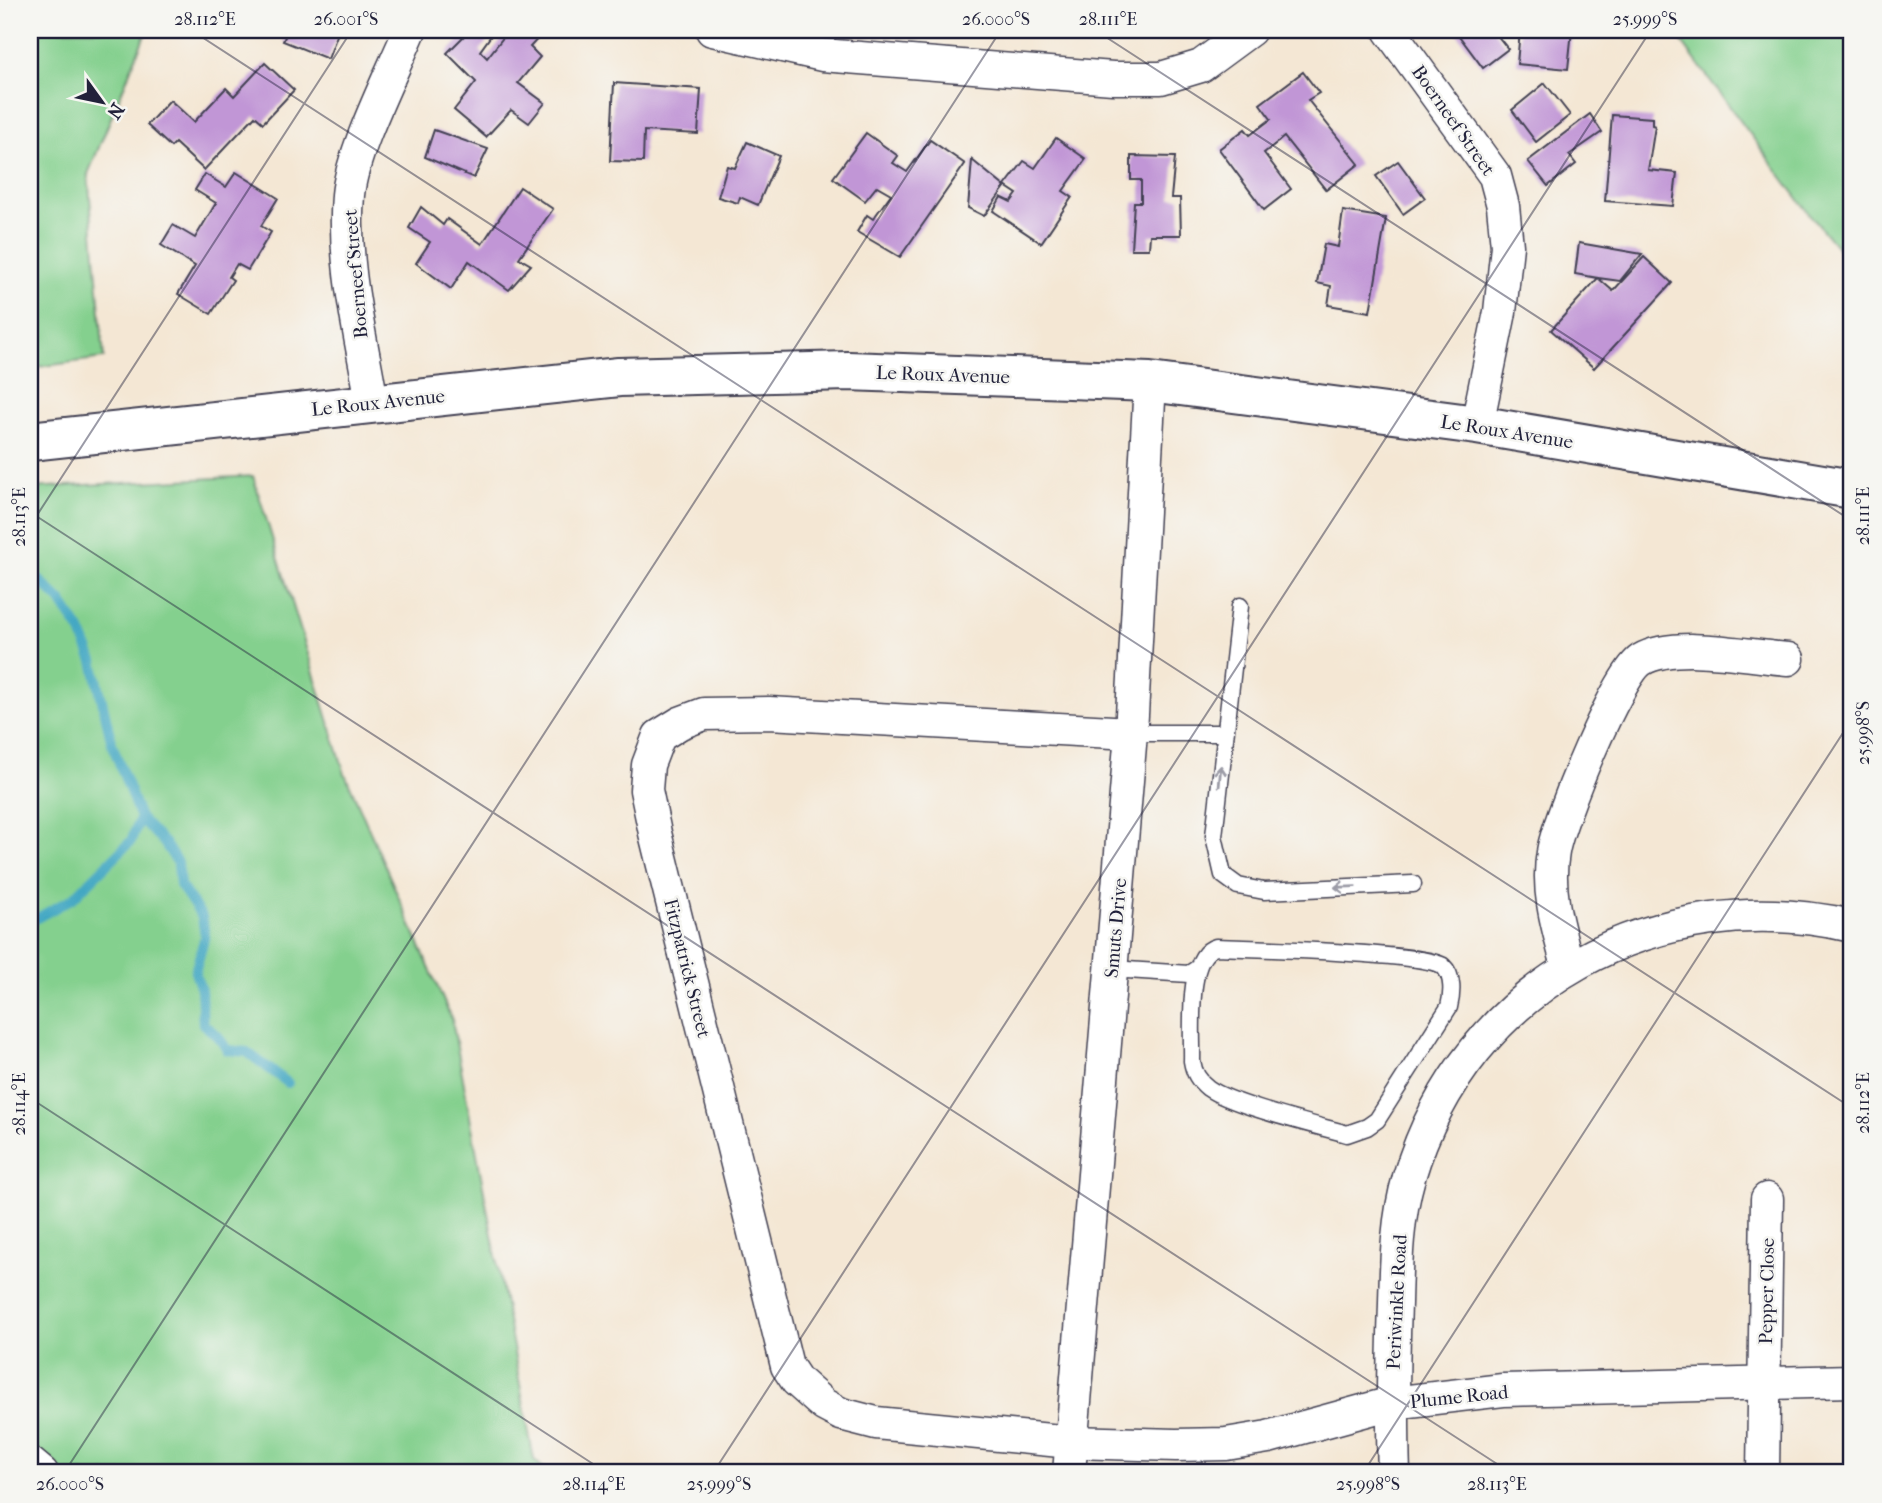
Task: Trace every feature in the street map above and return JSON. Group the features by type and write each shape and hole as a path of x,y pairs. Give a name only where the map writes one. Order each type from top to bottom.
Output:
{"main road":[{"name":"Le Roux Avenue","path":"30,441 619,377 848,371 1150,382 1477,425 1852,489"}],"street":[{"name":"Boerneef Street","path":"372,403 353,289 348,194 360,152 410,30"},
{"path":"712,30 822,55 1125,78 1161,78 1201,66 1250,30"},
{"name":"Boerneef Street","path":"1389,30 1495,176 1503,206 1507,246 1500,312 1477,425"},
{"name":"Smuts Drive","path":"1069,1473 1131,733 1150,382"},
{"path":"1569,966 1552,908 1553,851 1586,760 1611,702 1640,661 1672,650 1788,659"},
{"name":"Fitzpatrick Street","path":"1071,1442 876,1423 841,1414 812,1395 787,1366 655,833 646,790 648,765 660,736 680,723 704,714 769,713 1131,733"},
{"name":"Periwinkle Road","path":"1394,1473 1392,1403 1397,1241 1408,1180 1420,1143 1460,1072 1489,1034 1519,1005 1569,966 1645,933 1713,918 1790,917 1852,926"},
{"name":"Pepper Close","path":"1763,1473 1767,1199"},
{"name":"Plume Road","path":"1071,1442 1226,1444 1305,1429 1392,1403 1503,1390 1852,1381"},
{"path":"30,1462 43,1473"}],"lane":[{"path":"1240,606 1214,835 1220,866 1230,882 1264,891 1413,884"},
{"path":"1131,733 1224,733"},
{"path":"1111,969 1189,974 1195,970 1202,955 1216,947 1368,954 1436,962 1448,973 1452,993 1449,1007 1377,1120 1348,1134 1220,1095 1199,1080 1192,1061 1195,970"}],"green space":[{"path":"30,30 147,30 88,174 104,358 30,368"},
{"path":"1673,30 1852,30 1852,265 1810,215"},
{"path":"253,476 345,774 452,1020 534,1460 549,1473 59,1473 30,1447 30,488"}],"building":[{"path":"288,30 339,30 328,59 283,41"},
{"path":"454,30 495,30 480,51 487,58 509,30 538,30 543,33 530,47 540,57 518,83 545,103 529,123 511,110 486,137 454,110 476,82 447,53 463,37"},
{"path":"1462,30 1493,30 1508,49 1483,68 1457,33"},
{"path":"1520,30 1572,30 1568,69 1517,64"},
{"path":"265,63 294,90 263,123 255,116 204,170 175,143 171,147 147,125 170,100 194,122 226,88 234,96"},
{"path":"1303,72 1319,93 1308,100 1359,164 1326,190 1284,137 1264,153 1291,189 1264,210 1219,149 1245,129 1250,135 1271,119 1260,104"},
{"path":"614,83 701,89 698,134 644,131 643,162 610,161"},
{"path":"1545,83 1570,115 1536,142 1512,110"},
{"path":"1590,114 1602,132 1569,155 1576,164 1548,186 1528,161"},
{"path":"1612,115 1652,118 1652,125 1655,126 1648,170 1677,173 1673,206 1605,201"},
{"path":"434,130 488,149 474,178 425,157"},
{"path":"866,133 898,156 893,163 907,172 930,140 965,164 900,257 857,232 867,215 873,219 891,194 877,186 865,201 833,178"},
{"path":"1056,138 1086,159 1063,191 1072,197 1041,243 993,211 1001,197 1011,202 1017,194 1005,186 1024,161 1035,168"},
{"path":"747,142 779,156 758,205 740,197 738,203 718,197 727,166 735,168"},
{"path":"1131,156 1175,157 1171,198 1180,198 1181,235 1150,235 1149,249 1131,249 1134,202 1141,202 1141,180 1131,180"},
{"path":"972,160 1005,187 984,216 968,208"},
{"path":"1398,161 1425,198 1403,214 1376,176"},
{"path":"236,172 278,198 261,226 271,232 248,270 237,264 229,277 233,280 211,314 178,294 195,266 161,245 173,225 195,238 216,203 195,190 205,174 226,187"},
{"path":"520,187 553,209 519,258 531,265 509,290 469,261 451,289 416,263 430,242 409,228 421,207 443,225 447,219 482,244"},
{"path":"1343,211 1386,218 1370,312 1328,305 1331,286 1317,283 1324,244 1338,247"},
{"path":"1579,243 1642,254 1620,281 1575,274"},
{"path":"1644,257 1672,283 1594,368 1551,330 1598,278 1613,291"}],"waterway":[{"path":"30,571 61,601 81,632 93,661 112,744 140,818 131,841 73,898 30,922"},
{"path":"140,818 165,844 178,864 180,885 202,917 205,936 195,972 201,990 203,1024 218,1036 227,1050 247,1052 288,1083"}]}
